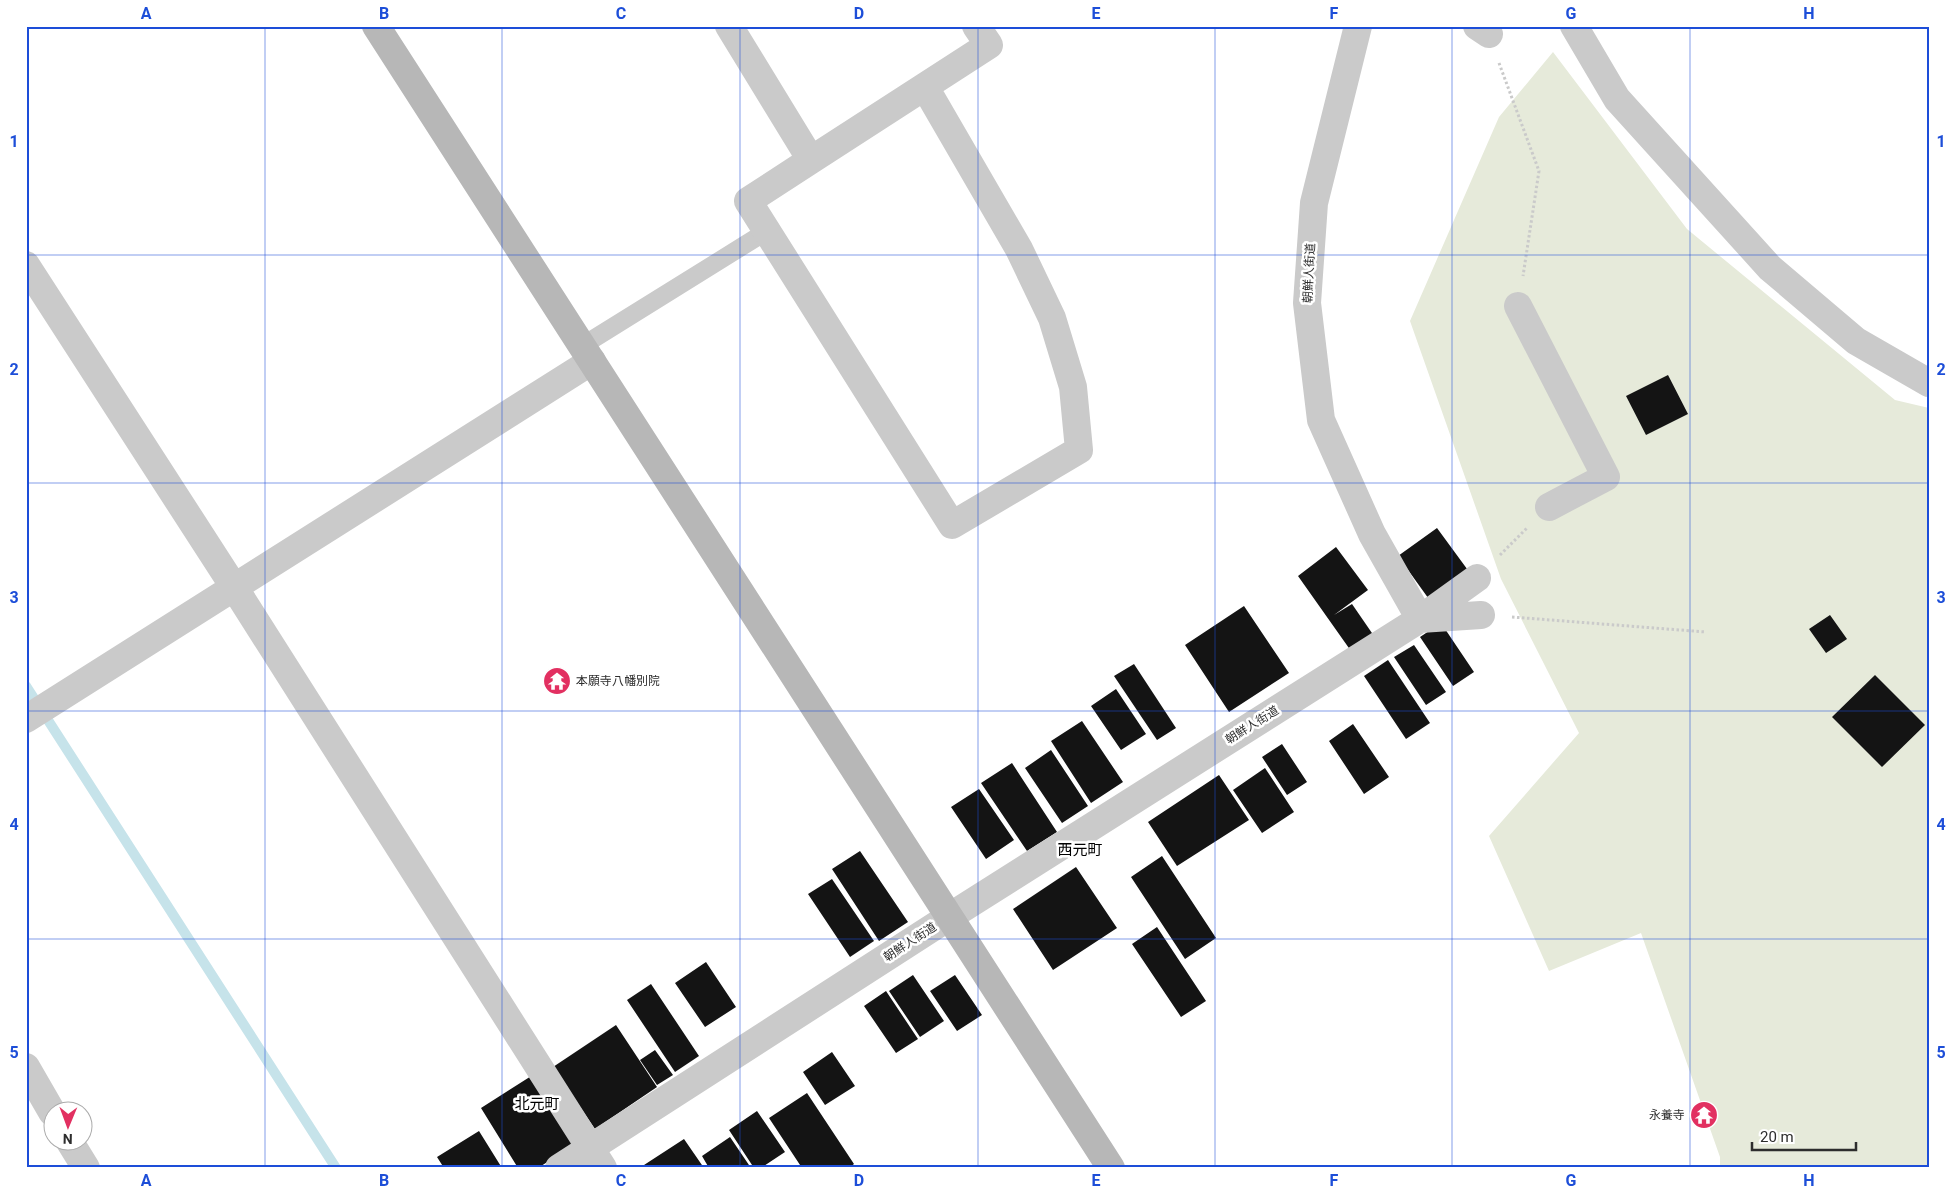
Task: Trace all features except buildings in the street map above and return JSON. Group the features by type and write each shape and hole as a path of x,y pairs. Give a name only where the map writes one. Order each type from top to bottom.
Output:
{"street":[{"path":"376,26 1111,1168"},
{"path":"729,26 811,160"},
{"path":"925,87 1019,249 1052,318 1073,387 1079,450 952,525 748,201 989,45 976,26"},
{"name":"朝鮮人街道","path":"559,1168 596,1158 949,917 1420,619 1372,534 1321,420 1307,303 1314,203 1358,26"},
{"path":"1574,26 1617,99 1770,268 1856,342 1929,383"},
{"path":"26,265 234,587 596,1158"},
{"path":"1518,306 1606,477 1549,507"},
{"path":"26,719 234,587 587,354"},
{"path":"1420,619 1477,578"},
{"path":"1420,619 1481,615"},
{"path":"26,1067 46,1102"},
{"path":"76,1152 86,1168"}],"lane":[{"path":"587,354 767,231"}],"path":[{"path":"1483,30 1539,171 1518,306"},
{"path":"1477,578 1549,507"},
{"path":"1481,615 1706,632"}],"green space":[{"path":"1553,52 1687,229 1895,400 1929,408 1929,1168 1720,1168 1720,1157 1641,933 1549,971 1489,836 1579,733 1501,579 1410,321 1499,117"}],"waterway":[{"path":"26,686 336,1168"}],"place":[{"name":"本願寺八幡別院","path":"557,681"},
{"name":"永養寺","path":"1704,1115"}],"district":[{"name":"西元町","path":"1080,850"},
{"name":"北元町","path":"537,1104"}]}
